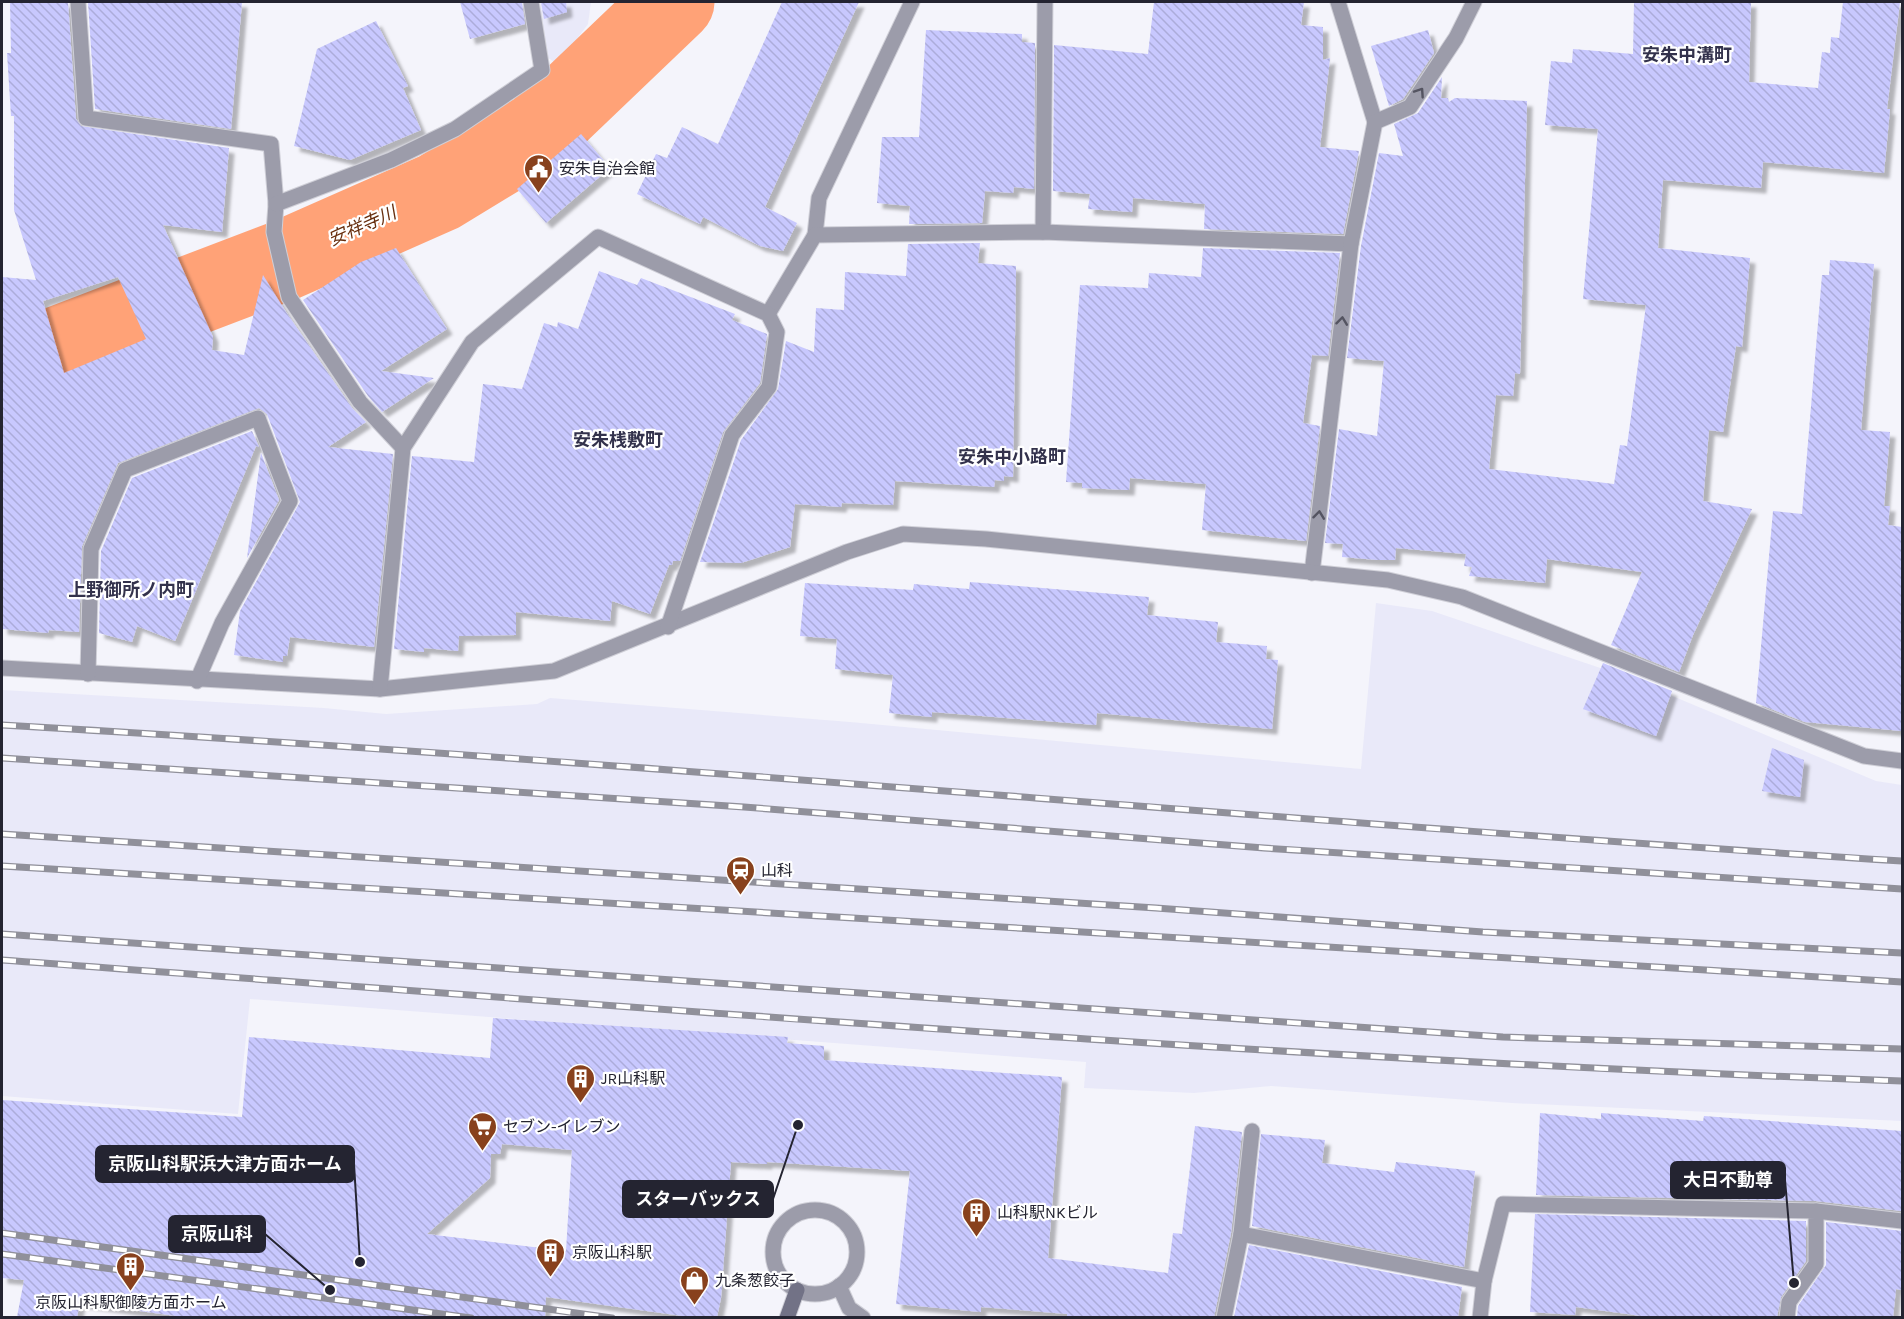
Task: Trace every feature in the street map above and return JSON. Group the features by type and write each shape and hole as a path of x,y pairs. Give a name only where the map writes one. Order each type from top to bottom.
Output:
{"main road":[{"path":"787,1317 798,1290"}],"street":[{"path":"78,2 86,118 271,144 276,204 274,232 289,297 360,402 403,448"},
{"path":"276,204 391,160 455,129 542,70 531,2"},
{"path":"768,314 815,235 819,198 912,2"},
{"path":"1043,232 1046,2"},
{"path":"1312,573 1351,244 1375,122 1338,2"},
{"path":"1375,122 1410,107 1456,38 1474,2"},
{"path":"815,235 1043,232 1351,244"},
{"path":"380,689 403,448 472,342 598,237 768,314 777,332 769,387 732,435 668,627"},
{"path":"88,674 91,549 125,470 258,418 290,501 222,623 197,681"},
{"path":"2,668 197,681 380,689 554,671 668,627 847,552 903,534 986,539 1388,580 1462,597 1864,756 1902,761"},
{"path":"1224,1317 1241,1234 1252,1131"},
{"path":"1480,1317 1484,1281 1503,1203 1816,1211 1902,1221"},
{"path":"810,1210 837,1215 847,1225 854,1236 857,1250 855,1264 839,1286 826,1292 812,1293 798,1290 786,1283 773,1259 773,1245 777,1232 785,1221 810,1210"},
{"path":"1787,1317 1790,1302 1815,1264 1816,1211"},
{"path":"1241,1234 1484,1281"},
{"path":"839,1286 849,1308 863,1317"}],"shaded area":[{"path":"539,2 591,2 588,24 558,64 548,58"},
{"path":"1376,603 1432,611 1627,677 1876,781 1902,785 1902,1121 1512,1103 1271,1086 1194,1093 1084,1088 1086,1062 250,999 238,1114 2,1096 2,690 324,708 386,714 537,704 550,698 850,722 1361,769"}],"building":[{"path":"10,2 68,2 76,119 81,126 229,148 222,232 163,225 213,337 212,350 244,355 263,275 352,408 366,422 328,447 393,454 374,647 290,637 287,656 283,656 283,662 234,655 240,611 300,502 267,414 259,408 118,463 82,546 79,632 49,630 48,633 2,629 2,277 36,280 14,210 14,116 11,116 7,53 11,53","holes":["118,277 146,339 64,373 43,301"]},
{"path":"88,2 242,2 231,129 95,109"},
{"path":"460,2 522,2 525,24 470,39"},
{"path":"541,2 566,2 567,12 544,19"},
{"path":"782,2 859,2 765,207 797,223 783,251 760,246 703,217 700,224 637,194 656,154 667,158 682,127 718,144"},
{"path":"1154,2 1304,2 1301,25 1323,27 1323,60 1330,58 1320,147 1359,151 1343,234 1204,229 1205,204 1133,198 1132,212 1088,209 1090,194 1053,191 1054,45 1148,54"},
{"path":"1634,2 1751,2 1749,82 1818,88 1822,52 1830,53 1831,37 1839,38 1843,2 1900,2 1887,109 1890,109 1884,173 1763,162 1761,188 1663,180 1658,248 1750,258 1742,347 1736,346 1723,432 1709,430 1703,501 1752,509 1693,635 1679,672 1611,645 1642,572 1547,559 1545,583 1469,576 1472,567 1464,566 1466,554 1396,548 1395,560 1378,560 1342,557 1343,544 1325,543 1339,429 1377,436 1384,361 1347,358 1361,246 1379,153 1403,156 1394,124 1418,113 1442,77 1441,98 1448,98 1449,102 1455,98 1527,101 1520,374 1515,373 1513,396 1496,395 1489,469 1614,484 1620,445 1627,446 1646,305 1583,299 1598,129 1545,125 1551,61 1572,63 1573,49 1633,54"},
{"path":"376,21 408,86 403,88 421,130 350,160 294,146 317,49"},
{"path":"926,30 1022,34 1022,42 1035,43 1034,189 1014,187 1013,193 985,191 982,223 909,224 910,206 877,203 882,137 919,137"},
{"path":"1428,30 1434,53 1403,99 1389,106 1371,46"},
{"path":"581,134 610,168 546,223 517,189"},
{"path":"980,243 978,263 1016,266 1013,477 1004,476 1004,481 995,480 994,487 895,481 893,505 842,503 841,507 795,504 790,547 741,563 700,562 741,440 778,389 786,341 814,352 816,308 844,310 845,272 906,276 908,244"},
{"path":"396,248 447,329 381,371 434,378 382,412 368,396 303,300 361,262"},
{"path":"1203,248 1340,253 1328,356 1312,355 1303,423 1320,426 1306,541 1202,530 1206,484 1130,478 1129,490 1082,488 1082,483 1066,482 1080,285 1148,288 1149,273 1201,277"},
{"path":"1830,260 1874,264 1861,430 1890,432 1884,506 1890,506 1888,525 1902,527 1902,731 1805,722 1756,703 1773,511 1802,514 1822,275 1829,275"},
{"path":"599,271 637,285 641,278 735,314 732,320 767,334 760,383 723,432 680,561 673,561 672,565 669,565 650,614 612,601 610,621 516,612 516,635 459,636 458,651 424,648 424,652 394,649 412,456 474,462 483,384 522,389 544,323 557,327 558,322 578,329"},
{"path":"252,431 259,447 256,446 175,641 137,626 132,642 99,633 101,551 132,478"},
{"path":"261,453 279,500 247,558"},
{"path":"970,582 1149,597 1147,615 1218,622 1216,642 1267,646 1266,659 1278,660 1272,729 1097,713 1096,725 932,712 932,717 889,713 893,675 835,669 837,639 800,636 805,583 913,590 914,584 969,589"},
{"path":"1603,663 1672,691 1656,736 1583,709"},
{"path":"1772,748 1804,760 1800,797 1762,791"},
{"path":"493,1018 788,1037 787,1043 824,1046 824,1060 1062,1077 1048,1258 1168,1273 1173,1233 1182,1234 1195,1126 1242,1132 1231,1233 1214,1317 1067,1317 1067,1314 981,1307 981,1312 896,1304 910,1171 767,1162 767,1164 731,1162 721,1298 717,1317 690,1317 546,1297 545,1317 184,1317 80,1303 77,1317 17,1317 24,1280 2,1278 2,1100 242,1117 249,1037 490,1058","holes":["502,1144 572,1150 566,1251 427,1234 490,1178 491,1154 500,1154"]},
{"path":"1540,1113 1601,1119 1601,1113 1703,1121 1704,1116 1902,1131 1902,1211 1816,1201 1536,1195"},
{"path":"1261,1134 1325,1140 1322,1163 1394,1172 1396,1162 1475,1171 1464,1267 1252,1226"},
{"path":"1535,1214 1806,1221 1806,1261 1781,1297 1777,1317 1649,1317 1576,1307 1575,1315 1530,1312"},
{"path":"1826,1222 1902,1231 1902,1290 1896,1289 1893,1317 1797,1317 1798,1306 1826,1265"},
{"path":"1249,1245 1462,1287 1458,1317 1234,1317"}],"waterway":[{"name":"安祥寺川","path":"2,368 285,260 439,192 538,132 674,2"}],"railway":[{"path":"2,725 715,773 1427,828 1902,861"},
{"path":"2,758 744,807 1264,848 1902,889"},
{"path":"2,834 1156,908 1483,932 1902,953"},
{"path":"2,866 1902,982"},
{"path":"2,934 1503,1037 1902,1049"},
{"path":"2,960 952,1030 1427,1059 1902,1081"},
{"path":"2,1233 612,1318"},
{"path":"2,1254 471,1318"}],"place":[{"name":"安朱自治会館","path":"538,194"},
{"name":"山科","path":"740,896"},
{"name":"JR山科駅","path":"580,1104"},
{"name":"スターバックス","path":"798,1125"},
{"name":"セブン-イレブン","path":"482,1152"},
{"name":"山科駅NKビル","path":"976,1238"},
{"name":"京阪山科駅浜大津方面ホーム","path":"360,1262"},
{"name":"京阪山科駅","path":"551,1278"},
{"name":"大日不動尊","path":"1794,1283"},
{"name":"京阪山科","path":"330,1290"},
{"name":"京阪山科駅御陵方面ホーム","path":"131,1292"},
{"name":"九条葱餃子","path":"694,1306"}],"district":[{"name":"安朱中溝町","path":"1687,55"},
{"name":"安朱桟敷町","path":"618,440"},
{"name":"安朱中小路町","path":"1012,457"},
{"name":"上野御所ノ内町","path":"131,590"}]}
